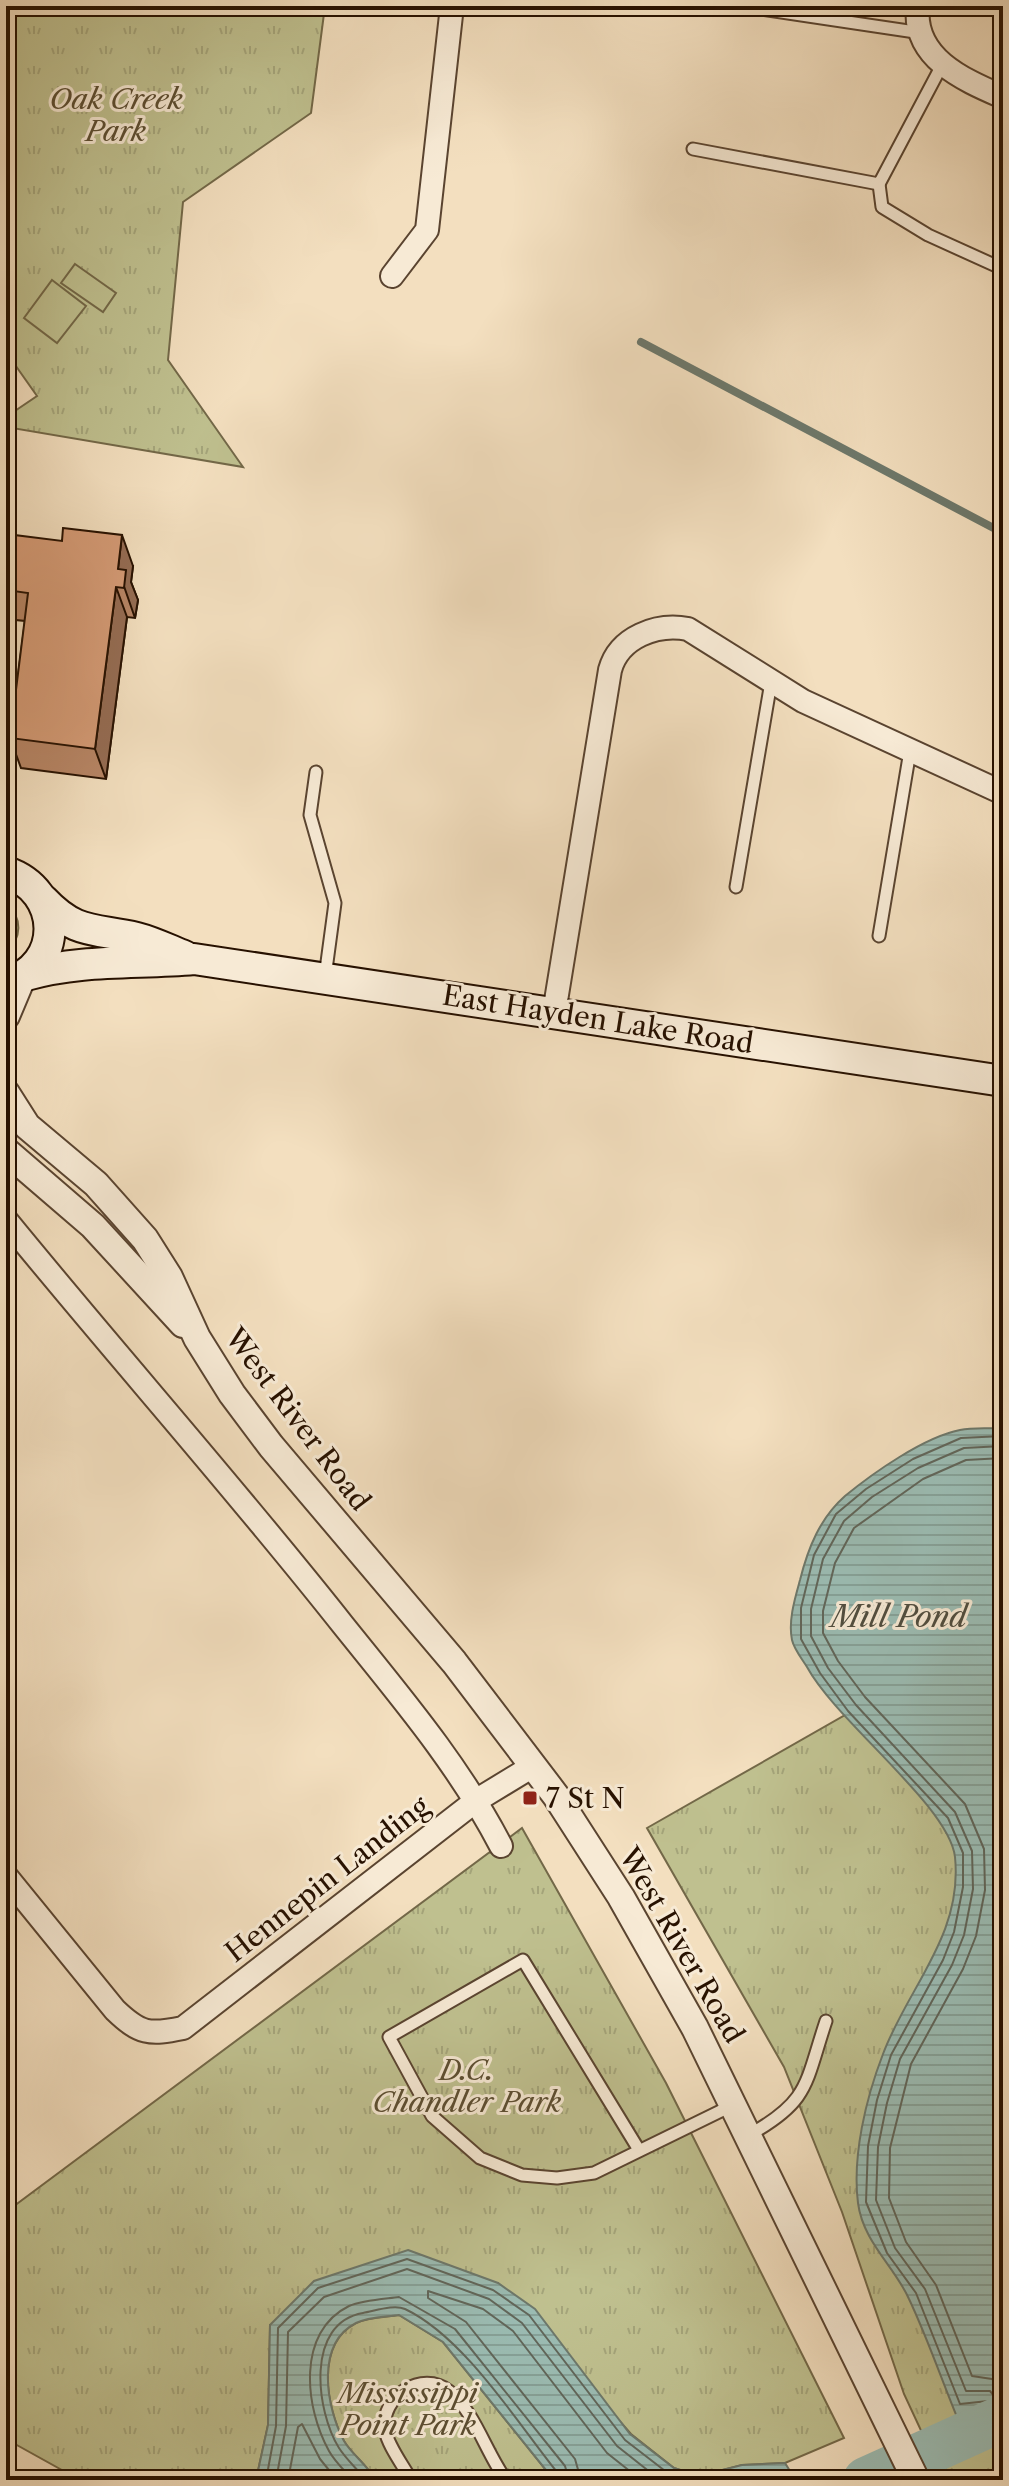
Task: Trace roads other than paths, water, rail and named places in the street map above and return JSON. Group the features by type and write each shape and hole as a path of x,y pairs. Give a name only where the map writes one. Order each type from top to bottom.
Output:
{"main road":[{"name":"East Hayden Lake Road","path":"6,872 22,878 72,926 102,935 139,939 194,959 1003,1081"},
{"path":"18,979 46,949 50,932 43,900"},
{"name":"East Hayden Lake Road","path":"18,979 55,966 107,960 137,964 194,959"}],"street":[{"path":"392,276 427,230 452,6"},
{"path":"918,6 917,15 930,51 942,65 961,79 1003,97"},
{"path":"554,1013 608,678 620,648 639,636 671,626 709,640 771,682 1003,793"},
{"path":"6,1016 18,979"},
{"name":"West River Road","path":"6,1093 27,1126 96,1184 145,1239 169,1277 197,1338 232,1394 271,1446 454,1662 533,1766 621,1897 735,2105 916,2480"},
{"name":"West River Road","path":"6,1151 93,1226 197,1338"},
{"path":"6,1220 321,1597 428,1731 477,1800 501,1846"},
{"name":"Hennepin Landing","path":"6,1876 115,2010 134,2028 156,2033 183,2028 477,1800 533,1766"}],"lane":[{"path":"740,6 923,33"},
{"path":"942,65 879,184 882,207 928,235 1003,269"},
{"path":"693,149 879,184"},
{"path":"736,887 771,682"},
{"path":"879,936 910,751"},
{"path":"316,772 310,815 335,903 325,977"},
{"path":"639,2150 523,1960 389,2037 432,2116 480,2158 522,2175 557,2178 594,2173 735,2105"},
{"path":"749,2135 784,2115 802,2094 826,2021"},
{"path":"411,2480 385,2431 387,2414 395,2398 411,2385 429,2382 447,2389 464,2408 490,2459 506,2480"}],"water":[{"name":"Mill Pond","path":"1003,1428 1003,2450 983,2407 957,2417 909,2299 866,2230 858,2203 859,2147 871,2089 894,2029 942,1936 951,1911 955,1857 948,1836 934,1814 822,1689 794,1647 791,1625 796,1594 811,1545 822,1524 845,1496 884,1467 931,1440 965,1429"},
{"path":"408,2250 498,2283 535,2309 630,2434 674,2468 699,2476 742,2465 785,2463 790,2471 784,2480 554,2480 443,2342 399,2315 356,2323 343,2333 329,2361 329,2394 338,2427 347,2446 375,2480 256,2480 268,2425 270,2325 314,2281"}],"waterway":[{"path":"641,342 1003,533"},
{"path":"866,2480 1003,2418"}],"place":[{"name":"7 St N","path":"530,1798"}],"park label":[{"name":"Oak Creek Park","path":"116,115"},
{"name":"D.C. Chandler Park","path":"467,2086"},
{"name":"Mississippi Point Park","path":"408,2409"}]}
